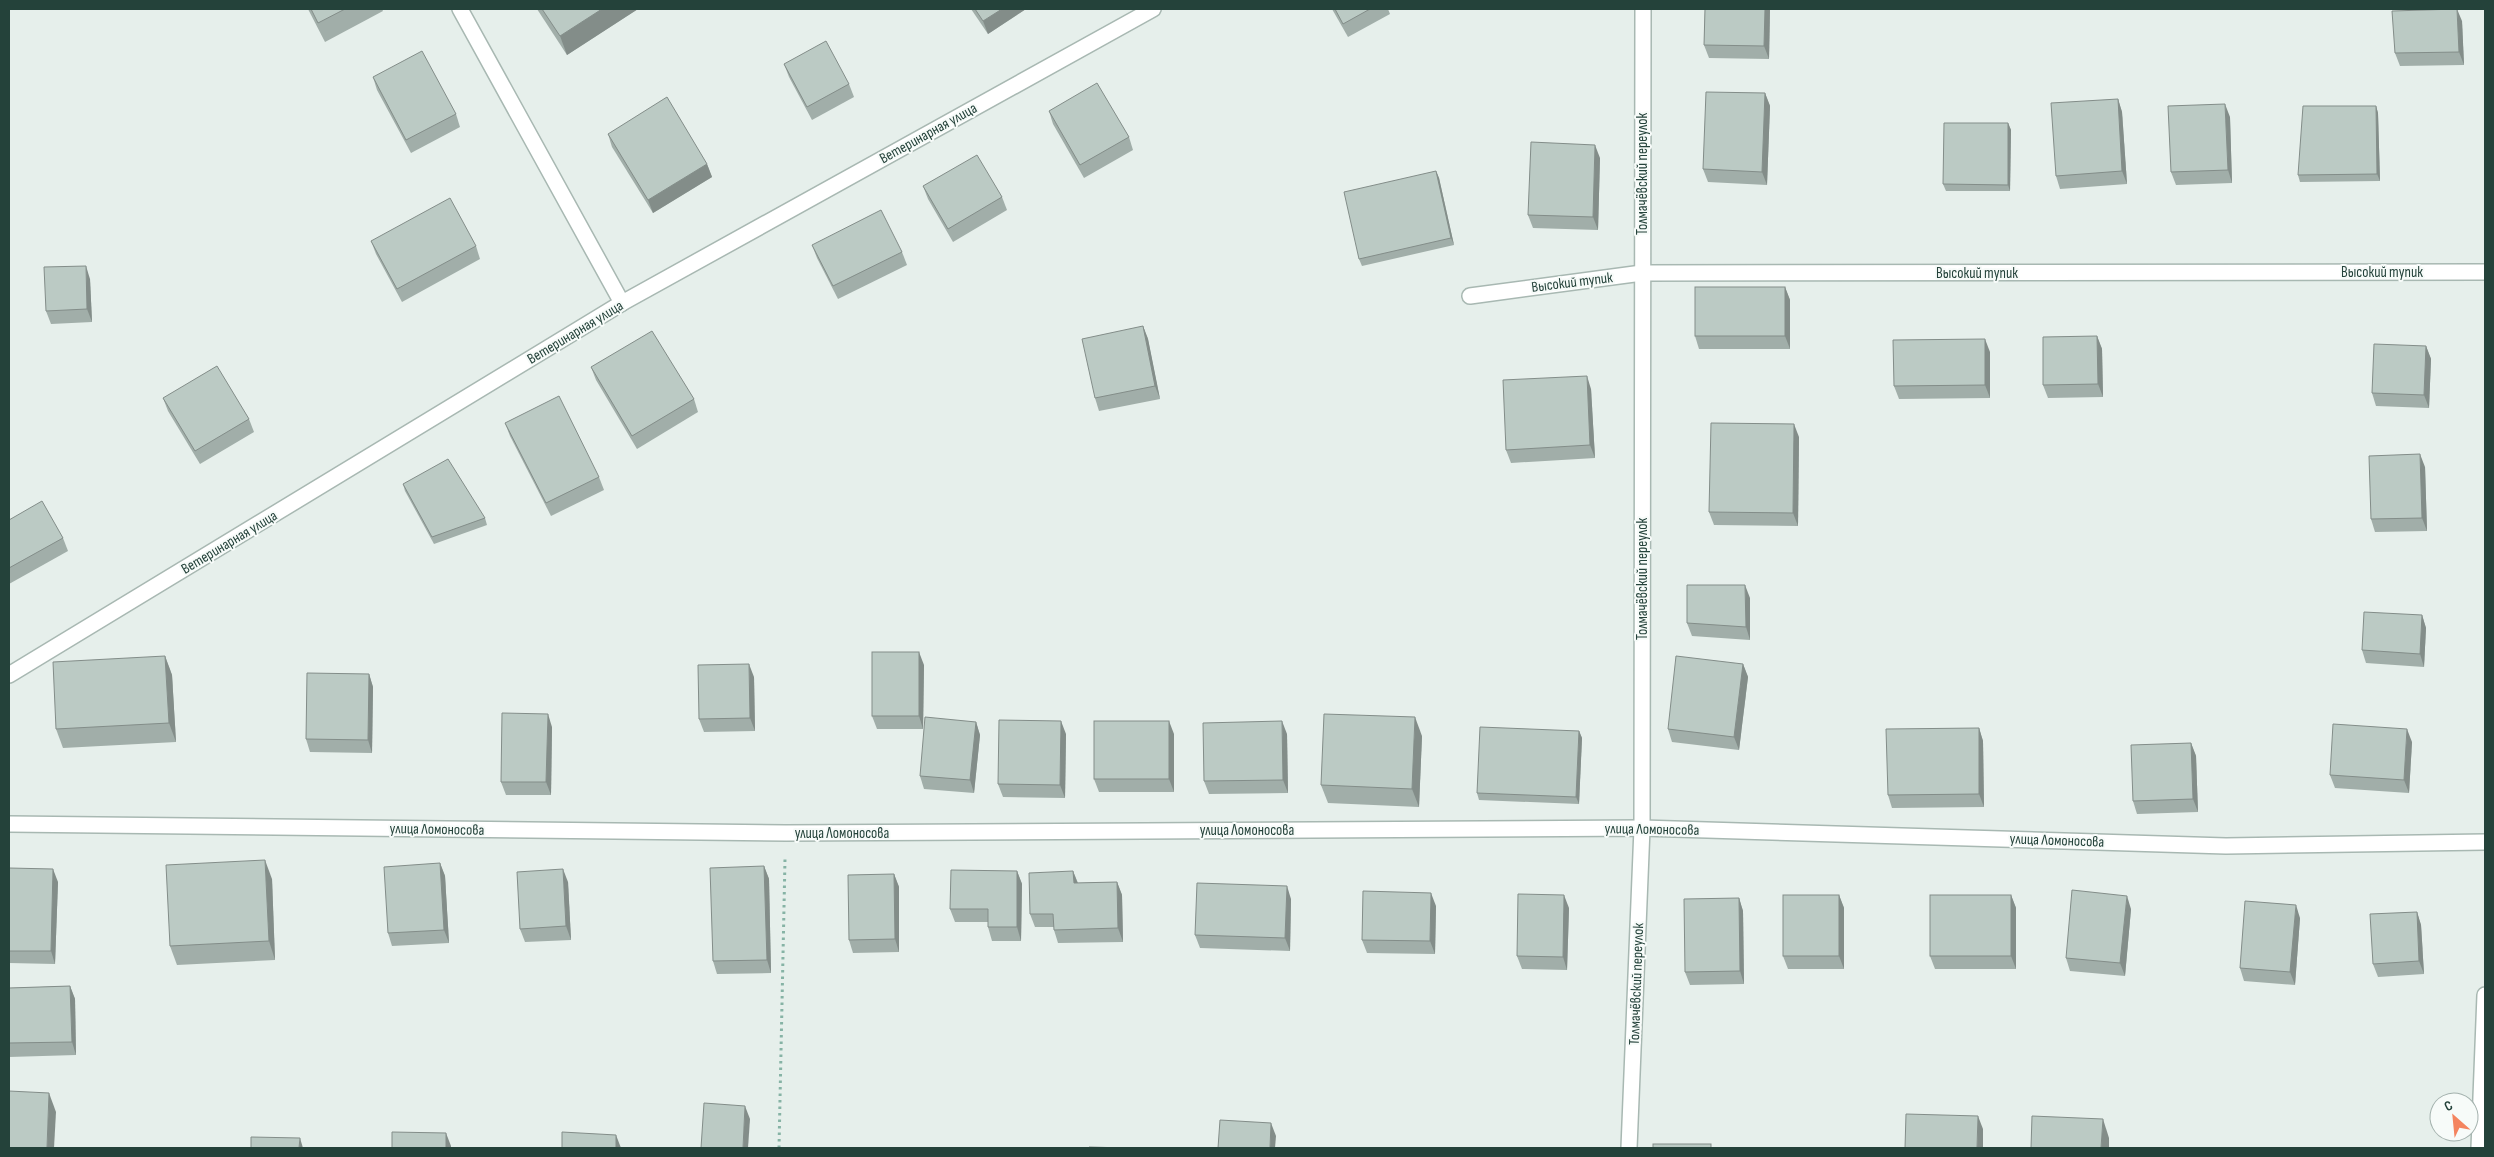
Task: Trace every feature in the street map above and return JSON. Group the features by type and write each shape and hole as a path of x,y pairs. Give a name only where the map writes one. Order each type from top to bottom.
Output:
{"street":[{"path":"460,9 622,303"},
{"name":"Ветеринарная улица","path":"9,675 622,303 1153,9"},
{"name":"Толмачёвский переулок","path":"1629,1148 1642,828 1643,9"},
{"name":"Высокий тупик","path":"1470,296 1642,273 2485,272"},
{"name":"улица Ломоносова","path":"9,824 786,833 1642,828 2226,846 2485,842"},
{"path":"2479,1148 2485,995"}],"path":[{"path":"780,1148 786,833"}],"building":[{"path":"311,9 345,9 318,23"},
{"path":"542,9 602,9 560,36"},
{"path":"975,9 1002,9 983,21"},
{"path":"1335,9 1370,9 1343,24"},
{"path":"1705,9 1765,9 1764,46 1704,45"},
{"path":"2457,9 2459,52 2395,53 2392,11"},
{"path":"826,41 849,84 807,107 784,64"},
{"path":"422,51 456,114 406,140 373,77"},
{"path":"1097,83 1129,137 1080,165 1049,111"},
{"path":"1706,92 1765,93 1762,172 1703,169"},
{"path":"667,97 707,164 648,200 608,134"},
{"path":"2118,99 2122,171 2056,176 2051,103"},
{"path":"2225,104 2228,170 2171,172 2168,106"},
{"path":"2303,106 2376,106 2377,174 2298,175"},
{"path":"1944,123 2008,123 2008,185 1943,184"},
{"path":"1531,142 1595,145 1593,217 1528,215"},
{"path":"977,155 1002,197 948,229 923,186"},
{"path":"1436,171 1451,238 1359,259 1344,192"},
{"path":"450,198 476,246 397,289 371,241"},
{"path":"881,210 902,252 833,286 812,245"},
{"path":"86,266 87,309 46,311 44,267"},
{"path":"1695,287 1785,287 1785,336 1695,336"},
{"path":"1143,326 1155,386 1095,398 1082,339"},
{"path":"652,331 694,399 632,436 591,367"},
{"path":"2097,336 2098,384 2043,385 2043,337"},
{"path":"1985,339 1985,385 1894,386 1893,340"},
{"path":"2374,344 2426,346 2424,395 2372,393"},
{"path":"217,366 249,419 195,451 163,398"},
{"path":"1587,376 1590,445 1506,450 1503,380"},
{"path":"559,396 599,477 546,503 505,423"},
{"path":"1711,423 1794,424 1793,513 1709,512"},
{"path":"2420,454 2422,518 2371,519 2369,456"},
{"path":"448,459 485,518 432,537 403,484"},
{"path":"42,501 63,538 9,568 9,520"},
{"path":"1687,585 1745,585 1746,627 1687,623"},
{"path":"2364,612 2422,615 2420,654 2362,650"},
{"path":"872,652 919,652 919,716 872,716"},
{"path":"165,656 169,723 56,729 53,662"},
{"path":"1676,656 1743,664 1734,737 1668,729"},
{"path":"749,664 750,718 699,719 698,665"},
{"path":"307,673 369,674 368,740 306,739"},
{"path":"502,713 548,714 546,782 501,782"},
{"path":"1324,714 1415,717 1412,789 1321,785"},
{"path":"925,717 976,722 970,780 920,776"},
{"path":"999,720 1061,721 1060,785 998,784"},
{"path":"1094,721 1169,721 1169,779 1094,779"},
{"path":"1282,721 1283,780 1204,781 1203,723"},
{"path":"2333,724 2407,729 2404,780 2330,775"},
{"path":"1480,727 1579,731 1576,797 1477,793"},
{"path":"1979,728 1979,794 1888,795 1886,729"},
{"path":"2191,743 2193,799 2133,801 2131,745"},
{"path":"265,860 269,941 170,946 166,865"},
{"path":"440,863 444,930 388,933 384,867"},
{"path":"764,866 767,960 713,961 710,868"},
{"path":"9,868 53,869 51,951 9,951"},
{"path":"563,869 566,926 520,929 517,872"},
{"path":"951,870 1017,871 1017,927 988,927 988,909 950,909"},
{"path":"1073,871 1074,883 1117,882 1118,928 1054,930 1053,914 1030,914 1029,873"},
{"path":"894,874 895,939 849,940 848,875"},
{"path":"1197,883 1287,886 1285,938 1195,935"},
{"path":"2072,890 2127,896 2120,963 2066,958"},
{"path":"1363,891 1431,893 1430,941 1362,940"},
{"path":"1518,894 1564,895 1563,957 1517,956"},
{"path":"1783,895 1839,895 1839,956 1783,956"},
{"path":"1930,895 2011,895 2011,956 1930,956"},
{"path":"1739,898 1740,971 1685,972 1684,899"},
{"path":"2245,901 2296,905 2290,972 2240,968"},
{"path":"2417,912 2419,961 2373,964 2370,914"},
{"path":"70,986 72,1042 9,1043 9,988"},
{"path":"9,1091 49,1093 47,1148 9,1148"},
{"path":"704,1103 745,1106 743,1148 701,1148"},
{"path":"1906,1114 1978,1116 1977,1148 1905,1148"},
{"path":"2032,1116 2103,1119 2101,1148 2031,1148"},
{"path":"1220,1120 1271,1123 1270,1148 1218,1148"},
{"path":"392,1132 446,1133 446,1148 392,1148"},
{"path":"562,1132 616,1135 616,1148 562,1148"},
{"path":"251,1137 300,1138 299,1148 251,1148"},
{"path":"1653,1144 1711,1144 1711,1148 1653,1148"},
{"path":"1089,1147 1125,1148 1088,1148"}]}
